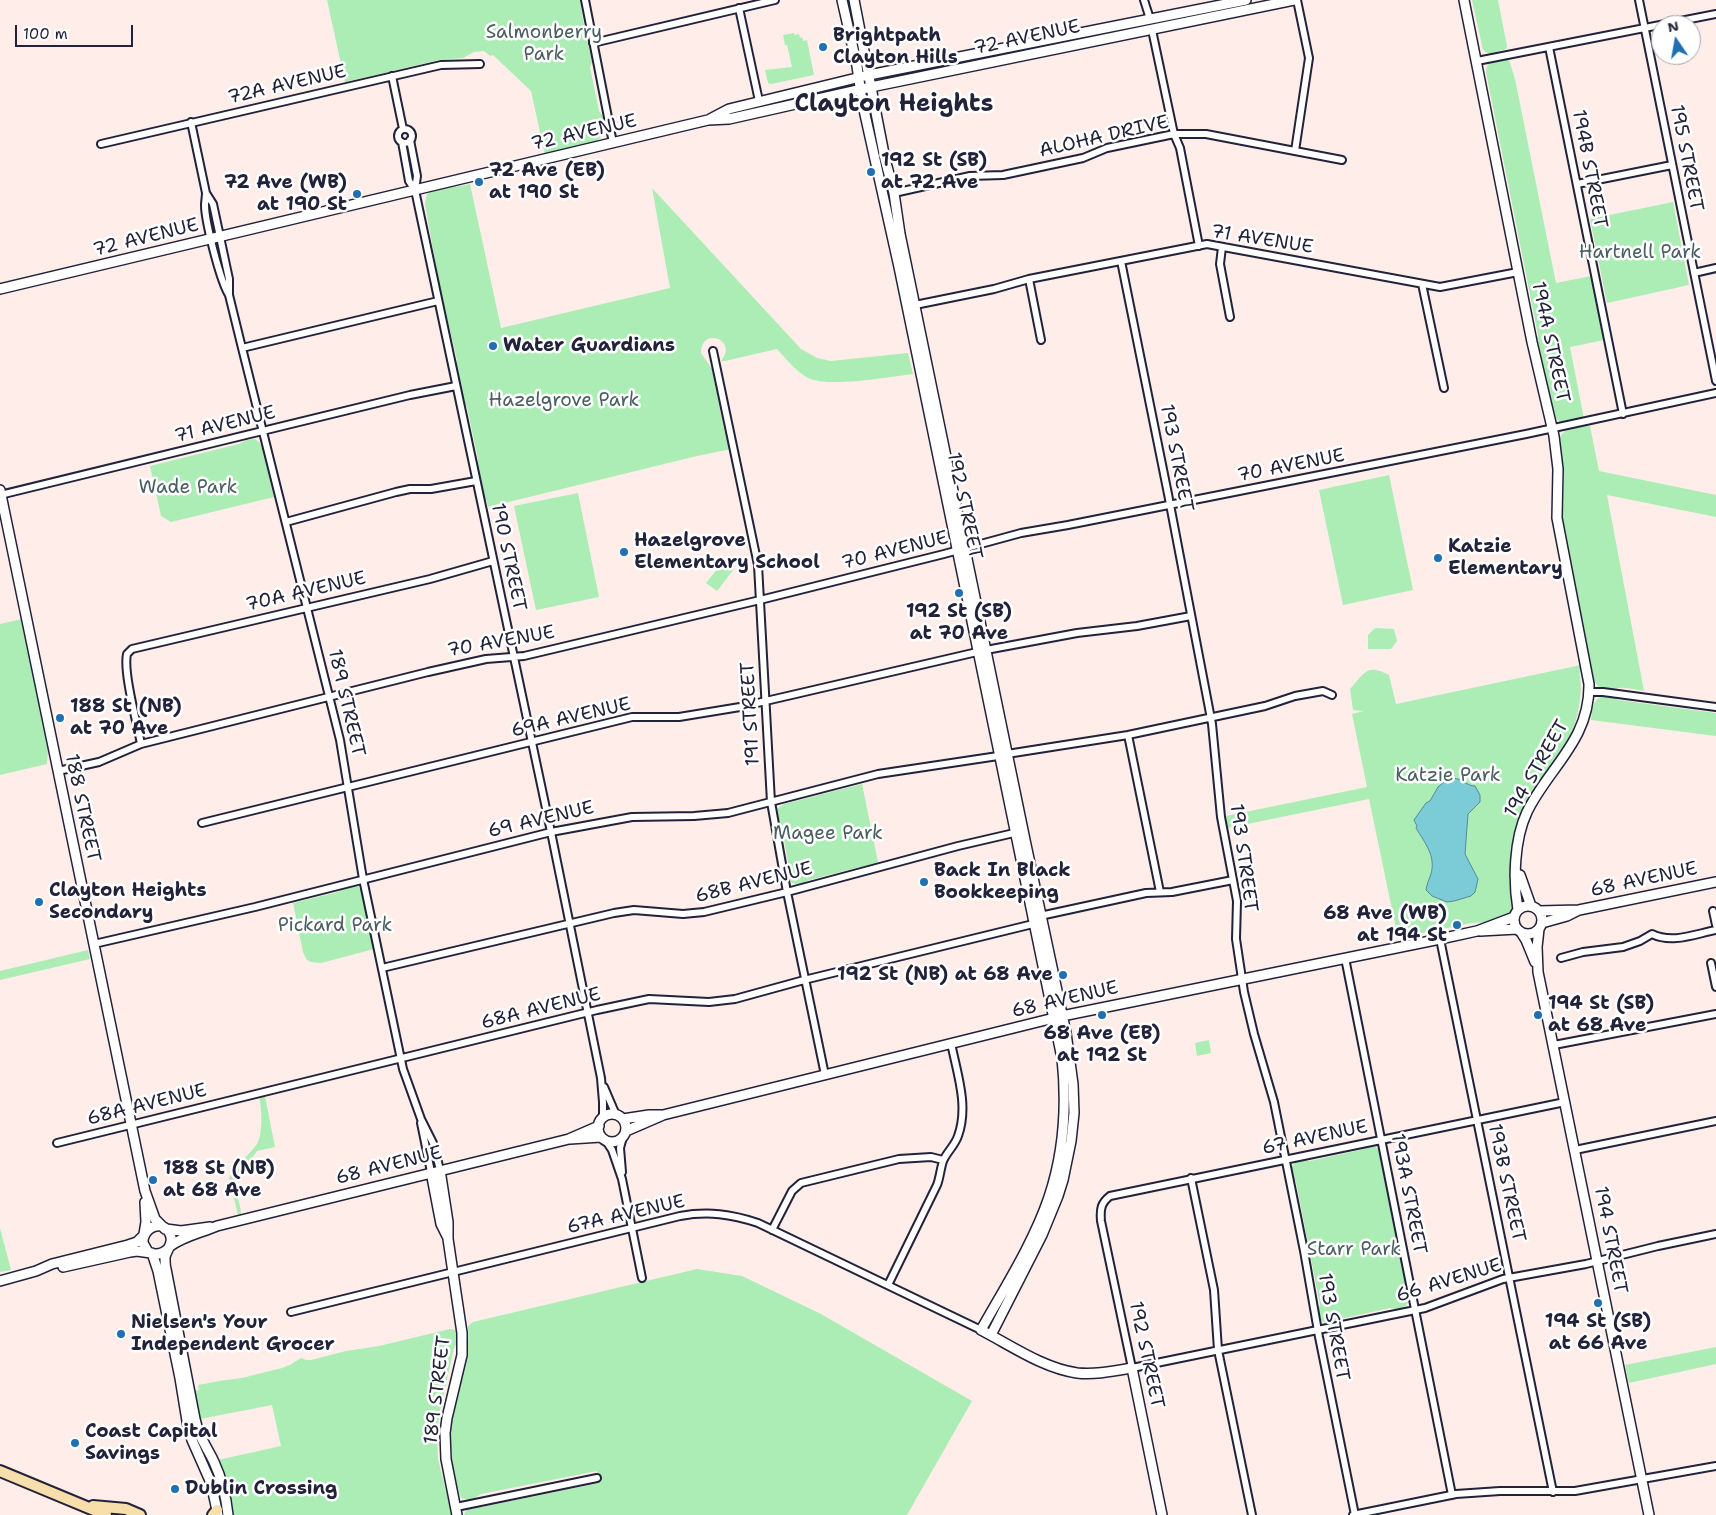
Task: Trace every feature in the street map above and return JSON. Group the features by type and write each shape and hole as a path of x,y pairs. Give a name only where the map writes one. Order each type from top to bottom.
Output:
{"main road":[{"path":"0,1471 106,1515"},
{"path":"80,1504 126,1509 140,1515"}],"street":[{"path":"585,0 613,143"},
{"path":"593,43 774,0"},
{"name":"192 STREET","path":"842,0 982,651 1003,755 1014,833 1033,924 1058,1017"},
{"name":"192 STREET","path":"854,0 870,87 894,192 961,550"},
{"path":"1051,50 1074,40 1144,26 1150,19 1144,0"},
{"path":"1295,0 1309,58 1295,151"},
{"name":"72 AVENUE","path":"0,289 708,120 729,119 870,87 1295,0"},
{"name":"194A STREET","path":"1464,0 1532,342 1552,428 1558,469 1557,518 1588,673 1589,692"},
{"name":"195 STREET","path":"1639,0 1716,381"},
{"path":"1199,246 1180,148 1174,134 1152,30 1159,23 1223,10 1243,1"},
{"name":"72 AVENUE","path":"708,120 729,109 859,78 1243,1"},
{"path":"739,8 759,101"},
{"path":"1477,61 1716,14"},
{"name":"194B STREET","path":"1549,47 1623,414"},
{"name":"72A AVENUE","path":"101,144 441,65 480,64"},
{"name":"190 STREET","path":"392,76 403,129"},
{"name":"189 STREET","path":"191,122 206,193 205,206 216,238 222,280 229,295 340,740 363,878 401,1058 421,1119 422,1132 435,1171 441,1224 448,1239 460,1316 462,1344 458,1372 447,1418 445,1447 456,1511"},
{"name":"190 STREET","path":"403,129 407,129 411,133 410,140 417,176 415,190 602,1078 604,1102 601,1122"},
{"name":"190 STREET","path":"403,129 398,135 402,142 409,181 415,190"},
{"name":"ALOHA DRIVE","path":"894,192 970,176 1003,175 1083,158 1108,148 1174,134 1206,134 1342,160"},
{"path":"402,142 410,140"},
{"path":"1577,184 1672,165"},
{"name":"71 AVENUE","path":"915,305 994,289 1029,279 1207,244 1422,284 1447,286 1518,272"},
{"path":"1222,247 1220,264 1230,317"},
{"name":"193 STREET","path":"1121,261 1211,717 1221,817 1237,901 1237,947 1242,979 1254,1034 1272,1092 1354,1515"},
{"path":"1694,273 1716,268"},
{"path":"1029,279 1041,340"},
{"path":"1422,284 1444,388"},
{"path":"242,348 438,301"},
{"name":"191 STREET","path":"713,351 755,549 760,600 771,802 804,980 824,1075"},
{"name":"71 AVENUE","path":"0,493 262,432 410,395 456,386"},
{"name":"70 AVENUE","path":"58,771 99,762 141,744 328,696 491,658 524,656 760,600 961,550 1020,533 1068,526 1623,414 1716,393"},
{"path":"286,522 396,492 410,489 434,489 476,480"},
{"name":"188 STREET","path":"0,493 145,1191 155,1219 166,1229"},
{"name":"70A AVENUE","path":"141,744 126,662 127,654 132,649 430,579 493,561"},
{"name":"69A AVENUE","path":"202,823 632,717 679,717 765,702 982,651 1084,631 1138,626 1191,616"},
{"name":"192 STREET","path":"982,651 981,668 1003,755"},
{"name":"69 AVENUE","path":"94,944 255,907 363,878 551,832 632,817 694,816 728,813 878,774 1128,735 1265,706 1295,696 1323,691 1332,695"},
{"path":"1589,692 1603,692 1716,706"},
{"name":"194 STREET","path":"1516,914 1516,863 1518,842 1523,823 1533,802 1576,737 1586,711 1589,692"},
{"path":"1128,735 1160,892"},
{"path":"981,1330 1036,1229 1048,1199 1058,1167 1065,1105 1058,1017 1040,916 1003,755"},
{"name":"68B AVENUE","path":"382,968 569,922 634,910 683,914 698,913 1014,833"},
{"name":"194 STREET","path":"1516,863 1525,892 1535,909"},
{"path":"1040,916 1146,893 1172,892 1233,880"},
{"name":"68 AVENUE","path":"1535,909 1579,910 1716,882"},
{"path":"1524,906 1535,909 1541,916 1540,926 1531,934 1519,931 1514,923 1516,914 1524,906"},
{"name":"68 AVENUE","path":"1540,926 1579,910"},
{"path":"1713,911 1716,925"},
{"name":"68 AVENUE","path":"625,1134 663,1115 951,1043 1058,1017 1477,931 1516,914"},
{"name":"68A AVENUE","path":"57,1143 588,1012 650,999 709,1002 736,999 804,980 1033,924"},
{"name":"194 STREET","path":"1538,972 1537,937 1540,926"},
{"path":"1561,958 1583,952 1623,947 1652,934 1669,939 1716,930"},
{"name":"68 AVENUE","path":"1477,931 1519,931"},
{"name":"194 STREET","path":"1519,931 1526,940 1538,972 1649,1515"},
{"name":"193B STREET","path":"1440,939 1553,1492"},
{"name":"193A STREET","path":"1345,958 1452,1495"},
{"path":"1711,963 1716,988"},
{"path":"1554,1046 1716,1014"},
{"path":"991,1335 1042,1235 1063,1180 1071,1142 1074,1099 1070,1052 1058,1017"},
{"path":"888,1285 938,1186 943,1160 959,1134 962,1093 951,1043"},
{"name":"190 STREET","path":"602,1078 620,1117"},
{"name":"67 AVENUE","path":"1103,1202 1110,1196 1118,1193 1565,1102"},
{"path":"622,1179 620,1148 626,1124 620,1117 609,1115 601,1122 599,1133 612,1150 622,1179 642,1278"},
{"name":"68 AVENUE","path":"620,1117 663,1115"},
{"path":"1575,1150 1716,1121"},
{"name":"68 AVENUE","path":"570,1139 601,1122"},
{"path":"604,1139 614,1142 625,1134"},
{"name":"68 AVENUE","path":"166,1229 181,1231 217,1226 570,1139 604,1139"},
{"path":"943,1160 928,1157 899,1159 801,1183 792,1191 772,1230 981,1330 1049,1365 1067,1371 1089,1373 1132,1368"},
{"path":"1191,1178 1214,1290 1218,1350 1252,1515"},
{"name":"188 STREET","path":"144,1234 146,1222 145,1191"},
{"name":"192 STREET","path":"1103,1202 1100,1210 1101,1221 1162,1515"},
{"name":"67A AVENUE","path":"291,1312 680,1216 710,1213 728,1215 743,1218 772,1230"},
{"path":"0,1281 36,1271 52,1264 137,1242 153,1226 160,1226 166,1229 171,1239 165,1257 166,1269 195,1419 201,1440 219,1473 225,1493 228,1515"},
{"name":"68 AVENUE","path":"169,1247 183,1238 200,1234 217,1226"},
{"path":"144,1234 143,1244 151,1253 158,1271 188,1427 211,1483 216,1513"},
{"name":"66 AVENUE","path":"1132,1368 1433,1306 1510,1277 1597,1262 1658,1246 1716,1234"},
{"path":"36,1271 53,1270 137,1251 162,1253 169,1247"},
{"path":"1354,1515 1452,1495 1500,1491 1553,1492 1584,1490 1716,1466"},
{"path":"456,1511 598,1478"}],"green space":[{"name":"Salmonberry Park","path":"327,0 580,0 592,62 590,67 599,111 604,120 605,129 601,137 593,143 545,155 531,91 493,55 490,56 484,51 474,52 463,58 439,60 345,82"},
{"path":"1472,0 1498,0 1506,49 1489,54 1483,50"},
{"path":"794,33 795,35 799,34 803,41 807,40 814,75 768,83 765,70 792,67 783,35"},
{"path":"1509,60 1515,79 1556,283 1591,276 1604,340 1570,347 1584,419 1563,423 1556,419 1536,341 1538,335 1486,72 1487,66 1490,63"},
{"name":"Hazelgrove Park","path":"470,184 501,328 670,288 652,188 801,349 817,358 831,361 908,353 913,374 859,381 818,381 808,378 799,372 777,349 721,361 725,354 725,347 723,342 712,338 703,345 701,353 712,369 725,434 729,439 731,449 488,507 487,501 484,499 477,464 478,459 467,407 464,403 456,364 457,360 439,283 425,204 427,194 432,191"},
{"name":"Hartnell Park","path":"1673,202 1689,285 1607,303 1590,219"},
{"path":"1590,426 1599,471 1716,495 1716,517 1607,495 1644,691 1625,688 1605,689 1599,687 1594,680 1563,518 1564,474 1560,438 1568,429"},
{"name":"Wade Park","path":"255,439 262,447 274,497 171,522 161,516 150,466"},
{"path":"1389,475 1413,590 1343,605 1319,490"},
{"path":"578,493 599,597 536,610 514,506"},
{"path":"724,561 734,569 717,591 706,583"},
{"path":"22,619 47,737 47,764 0,775 0,624"},
{"path":"1375,628 1394,629 1397,641 1391,649 1368,649 1368,635"},
{"name":"Katzie Park","path":"1581,665 1580,698 1573,729 1559,755 1529,796 1517,824 1512,850 1514,908 1507,915 1489,922 1472,923 1398,938 1369,799 1228,828 1226,816 1367,787 1352,714 1364,711 1353,710 1350,689 1366,671 1375,670 1389,675 1396,704"},
{"path":"1606,696 1614,697 1618,700 1716,713 1716,736 1591,720 1596,701"},
{"name":"Magee Park","path":"862,784 878,862 867,868 860,867 809,880 801,885 792,883 788,876 789,867 782,829 778,823 777,809 784,804"},
{"name":"Pickard Park","path":"351,885 358,886 362,892 374,949 321,963 307,960 303,952 293,903 338,892 342,888"},
{"path":"88,950 90,959 0,980 0,971"},
{"path":"1209,1040 1211,1053 1197,1056 1195,1043"},
{"path":"265,1096 275,1147 257,1151 236,1181 241,1214 238,1215 229,1178 259,1140 261,1108 259,1097"},
{"name":"Starr Park","path":"1368,1146 1376,1147 1380,1152 1409,1297 1407,1304 1400,1309 1390,1308 1325,1323 1318,1315 1320,1305 1296,1182 1292,1176 1291,1168 1295,1162 1301,1160 1310,1161 1360,1150"},
{"path":"0,1228 11,1270 0,1272"},
{"path":"697,1269 742,1276 821,1314 972,1401 907,1515 464,1515 469,1508 474,1506 482,1507 599,1483 597,1471 481,1494 471,1500 461,1498 453,1464 451,1438 452,1419 467,1354 468,1326 473,1322"},
{"path":"450,1329 456,1330 457,1343 454,1348 439,1415 437,1435 438,1459 452,1515 233,1515 232,1505 218,1460 281,1446 272,1405 200,1419 194,1391 199,1390 198,1385 242,1378 282,1368 301,1358 311,1360"},
{"path":"1716,1347 1716,1364 1629,1383 1625,1365"}],"water":[{"path":"1453,778 1475,786 1480,795 1480,802 1468,814 1465,854 1478,879 1475,892 1471,896 1447,902 1432,896 1426,890 1432,867 1431,855 1416,828 1414,820 1426,803 1430,801 1438,787 1447,779"}],"place":[{"name":"Brightpath Clayton Hills","path":"823,47"},
{"name":"192 St (SB) at 72 Ave","path":"871,172"},
{"name":"72 Ave (EB) at 190 St","path":"479,182"},
{"name":"72 Ave (WB) at 190 St","path":"357,194"},
{"name":"Water Guardians","path":"493,346"},
{"name":"Hazelgrove Elementary School","path":"624,552"},
{"name":"Katzie Elementary","path":"1438,558"},
{"name":"192 St (SB) at 70 Ave","path":"959,593"},
{"name":"188 St (NB) at 70 Ave","path":"60,718"},
{"name":"Back In Black Bookkeeping","path":"924,882"},
{"name":"Clayton Heights Secondary","path":"39,902"},
{"name":"68 Ave (WB) at 194 St","path":"1457,925"},
{"name":"192 St (NB) at 68 Ave","path":"1063,975"},
{"name":"68 Ave (EB) at 192 St","path":"1102,1015"},
{"name":"194 St (SB) at 68 Ave","path":"1538,1015"},
{"name":"188 St (NB) at 68 Ave","path":"153,1180"},
{"name":"194 St (SB) at 66 Ave","path":"1598,1303"},
{"name":"Nielsen's Your Independent Grocer","path":"121,1334"},
{"name":"Coast Capital Savings","path":"75,1443"},
{"name":"Dublin Crossing","path":"175,1489"}],"district":[{"name":"Clayton Heights","path":"894,105"}]}
